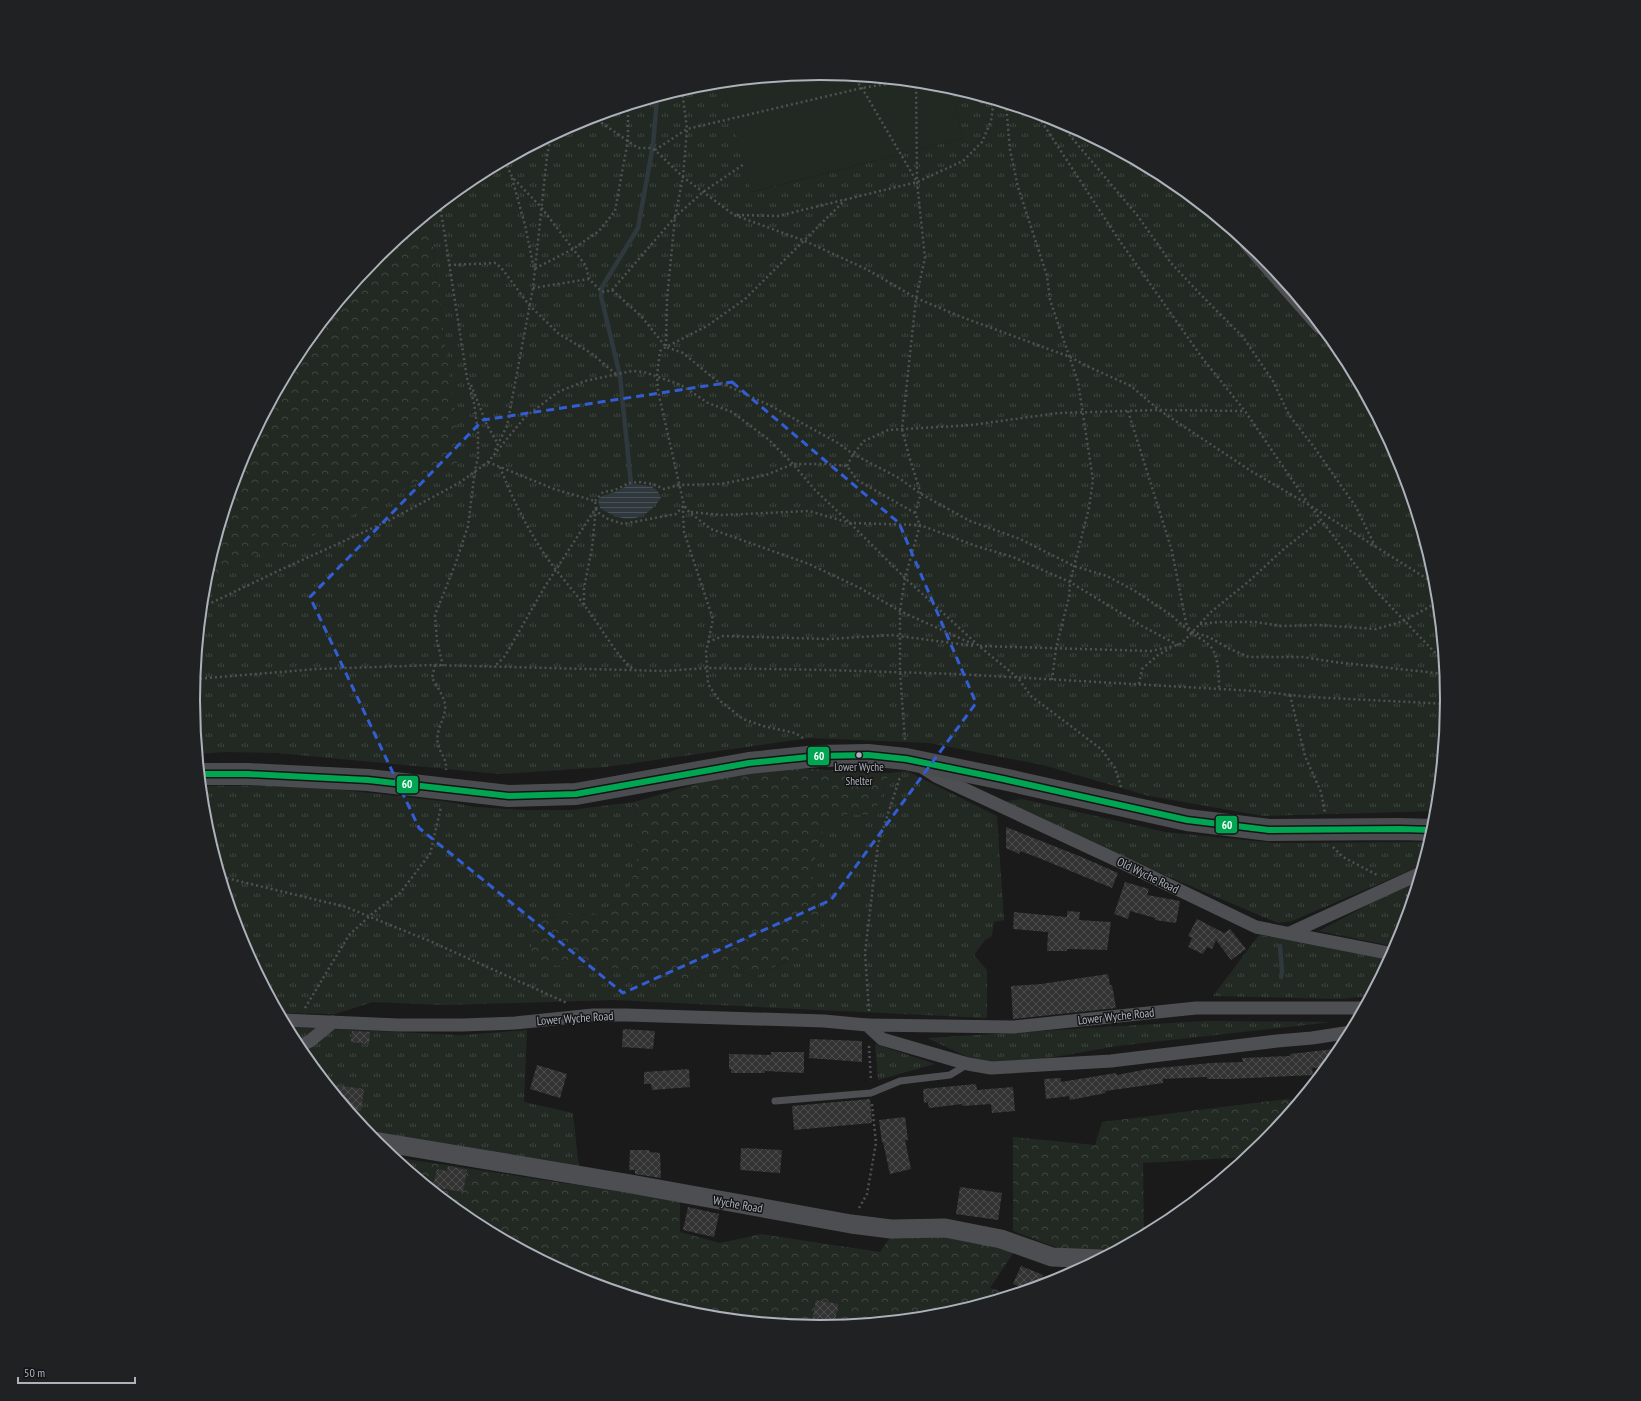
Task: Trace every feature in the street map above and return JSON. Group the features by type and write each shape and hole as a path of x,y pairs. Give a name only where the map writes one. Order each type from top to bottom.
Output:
{"highway":[{"path":"204,774 248,774 368,780 509,796 576,794 749,763 818,756 868,755 910,760 1187,820 1269,830 1427,830"}],"main road":[{"name":"Wyche Road","path":"386,1143 624,1183 850,1224 891,1229 945,1228 1001,1239 1052,1257 1091,1259"}],"street":[{"name":"Old Wyche Road","path":"910,760 936,776 1256,927 1387,953"},
{"path":"1290,933 1416,876"},
{"name":"Lower Wyche Road","path":"289,1020 398,1025 462,1025 515,1023 593,1015 627,1015 868,1025 1014,1027 1196,1008 1360,1008"},
{"path":"304,1044 333,1022"},
{"path":"868,1025 882,1039 968,1064 991,1068 1111,1061 1344,1033"}],"lane":[{"path":"775,1101 871,1093 900,1081 950,1075 968,1064"}],"path":[{"path":"856,81 862,88 917,182"},
{"path":"655,150 687,129 862,88 891,84"},
{"path":"915,513 921,494 902,429 916,298 925,258 917,182 916,88"},
{"path":"666,347 667,299 675,217 683,177 687,129 683,96"},
{"path":"734,215 778,216 917,182 963,161 982,142 990,121 993,105"},
{"path":"1006,109 1010,150 1018,187 1047,276 1050,300 1078,382 1093,480 1089,508 1070,582 1069,597 1056,648 1052,680"},
{"path":"534,269 574,248 599,231 615,211 628,140 628,111"},
{"path":"599,121 638,148 650,148 655,150 683,177 734,215 805,241 866,269 916,298 959,316 1070,357 1131,386 1159,410 1251,471 1309,505 1429,580"},
{"path":"1041,121 1116,237 1203,359 1245,411 1309,505 1374,589 1440,658"},
{"path":"1066,131 1137,215 1171,263 1243,337 1273,381 1289,415 1314,447 1356,507 1375,546"},
{"path":"208,604 388,521 459,483 488,462 507,426 533,288 541,207 550,142"},
{"path":"512,177 541,207 574,248 586,266 589,279 604,292 612,290 675,217 703,192 744,164"},
{"path":"507,165 512,177 525,225 534,269"},
{"path":"845,200 745,299 707,326 660,351 658,391 684,505 689,512 711,529 810,564 860,588 900,610 979,646"},
{"path":"441,210 467,378 474,403 478,432 478,457 468,526 455,565 435,615 437,641 443,666"},
{"path":"449,265 496,263 529,305 559,334 591,353 617,374"},
{"path":"533,288 589,279"},
{"path":"612,290 641,316 666,347 683,353 717,381 771,406 838,443 853,454 899,478 921,494 970,521 1020,539 1074,566 1107,576 1135,591 1171,615 1211,647 1218,666 1219,689"},
{"path":"493,454 525,417 558,392 585,381 632,371 644,372 681,385 708,403 732,412 768,439 793,464 815,490 905,578 979,646 1018,678 1030,696 1101,749 1115,768 1121,784 1125,807"},
{"path":"467,378 487,425 498,444"},
{"path":"847,466 853,454 864,441 888,430 972,425 1058,413 1159,410 1245,411"},
{"path":"1128,411 1172,551 1186,623 1192,632 1209,637 1228,648 1249,657 1303,657 1334,662 1440,673"},
{"path":"488,462 554,489 595,501"},
{"path":"584,605 584,588 592,548 596,508 595,501 603,492 615,490 629,483 639,482 653,484 664,489 679,486 721,484 766,475 793,464 847,466 857,480 915,513 920,525 905,578 900,610 900,672 910,760 878,844 865,953 869,1011 868,1025 871,1093"},
{"path":"500,467 529,529 556,569 614,647 634,670"},
{"path":"596,508 599,513 608,519 623,524 676,514 684,505"},
{"path":"684,505 682,513 684,532 713,619 706,652 708,684 718,700 743,719 763,726 795,733 810,743 818,756"},
{"path":"494,667 505,656 556,569 596,508"},
{"path":"689,512 722,515 809,511 850,523 920,525 976,546 1013,557 1070,582 1142,626 1177,645"},
{"path":"1138,684 1142,670 1158,655 1183,642 1211,612 1248,582 1285,548 1321,520"},
{"path":"1199,624 1220,622 1255,622 1281,626 1319,626 1376,630 1404,621 1433,605"},
{"path":"708,642 723,636 830,639 892,635 979,646 1151,651 1177,645"},
{"path":"299,1020 328,967 349,935 370,916 400,893 430,854 446,790 447,762 438,744 439,728 446,709 440,692 432,678 435,665"},
{"path":"201,680 317,669 435,665 665,671 707,668 900,672 1138,684 1377,702 1441,704"},
{"path":"1290,695 1305,756 1321,792 1325,807 1328,843 1343,857 1374,873 1409,896"},
{"path":"226,878 346,907 432,942 593,1015"},
{"path":"867,1194 876,1143 874,1117"}],"highlighted area":[{"path":"732,382 899,523 976,703 831,900 623,993 419,828 310,597 483,420"}],"green space":[{"path":"780,81 861,81 901,85 952,94 963,138 751,192 724,88"},
{"path":"724,88 752,192 963,138 952,94 981,101 1020,113 1058,127 1095,144 1131,163 1198,208 1230,234 1259,262 1287,291 1313,323 1358,390 1377,426 1394,463 1420,540 1436,620 1440,660 1440,741 1436,781 1431,811 1264,816 1149,796 1043,765 929,743 810,738 606,767 500,774 277,753 225,752 202,754 200,700 201,660 205,620 213,575 255,556 445,345 430,219 476,185 510,163 583,127 621,113 660,101"},
{"path":"430,219 445,345 462,460 302,541 255,556 213,575 221,540 233,501 247,463 264,426 283,390 328,323 354,291 382,262 411,234"},
{"path":"792,768 889,773 874,815 848,814 825,824 812,870 821,929 799,964 787,961 754,977 730,967 685,980 650,972 594,966 545,965 530,957 533,924 559,914 599,915 626,897 637,864 638,823 634,802 731,774"},
{"path":"907,771 997,816 1004,920 994,922 992,936 985,940 974,955 987,970 987,1018 614,1000 445,1005 373,1002 335,1014 284,1013 264,975 247,938 233,900 221,861 206,786 298,785 442,801 476,807 523,810 571,810 634,802 638,823 637,865 626,897 599,915 559,914 545,965 594,966 650,972 685,980 730,967 754,977 788,961 821,929 812,870 825,824 848,814 874,815 889,773"},
{"path":"1022,799 1165,832 1274,843 1424,842 1418,867 1292,921 1278,923 994,803"},
{"path":"1413,883 1390,946 1319,931 1388,894"},
{"path":"1259,935 1386,956 1366,997 1340,999 1213,996"},
{"path":"1204,1021 1332,1022 1117,1046 991,1068 927,1038"},
{"path":"294,1027 462,1035 527,1030 524,1102 573,1113 579,1169 375,1132 354,1110 328,1078"},
{"path":"875,1044 935,1064 878,1080"},
{"path":"1287,1099 1295,1100 1240,1158 1143,1163 1144,1230 1103,1253 1082,1257 1013,1231 1013,1137 1095,1145 1102,1122"},
{"path":"402,1158 433,1163 421,1175"},
{"path":"433,1163 680,1201 680,1232 720,1243 761,1234 880,1252 891,1236 949,1236 1014,1252 990,1288 1005,1292 981,1300 901,1316 861,1320 780,1320 740,1316 660,1300 583,1274 510,1238 443,1193 421,1175"}],"shaded area":[{"path":"631,484 649,486 659,493 661,498 647,512 633,518 618,517 600,508 598,500 602,496 615,492"}],"building":[{"path":"1006,827 1118,873 1112,888 1034,856 1020,851 1019,854 1006,848"},
{"path":"1125,882 1149,889 1147,895 1180,901 1176,923 1155,920 1155,918 1130,911 1128,919 1114,914"},
{"path":"1067,911 1080,912 1079,920 1111,922 1107,950 1067,949 1067,951 1047,951 1048,932 1013,929 1014,912 1067,917"},
{"path":"1197,919 1224,933 1230,929 1246,949 1231,960 1216,940 1212,949 1207,947 1203,954 1188,947 1192,938 1188,936"},
{"path":"1108,974 1110,985 1112,985 1116,1008 1013,1019 1011,986 1041,984"},
{"path":"623,1029 655,1031 653,1049 622,1047"},
{"path":"352,1031 370,1032 369,1044 351,1042"},
{"path":"810,1039 862,1041 862,1062 809,1058"},
{"path":"1333,1049 1320,1067 1312,1068 1313,1075 1228,1079 1207,1079 1207,1077 1163,1079 1163,1083 1105,1091 1106,1093 1070,1100 1069,1096 1046,1099 1044,1079 1061,1078 1061,1082 1116,1073 1117,1075 1148,1069 1211,1063 1243,1062 1242,1058 1290,1056 1290,1054"},
{"path":"771,1052 804,1052 804,1073 765,1071 765,1073 731,1073 731,1069 729,1069 729,1054 771,1055"},
{"path":"537,1065 567,1074 560,1098 530,1089"},
{"path":"689,1069 690,1087 652,1090 651,1084 644,1084 644,1072"},
{"path":"976,1084 977,1090 1013,1087 1015,1111 992,1113 991,1104 962,1106 962,1104 929,1108 928,1102 924,1103 923,1089"},
{"path":"334,1085 364,1089 361,1111 354,1110"},
{"path":"870,1099 872,1123 794,1130 792,1106"},
{"path":"905,1117 908,1140 905,1140 911,1169 890,1174 882,1142 879,1120"},
{"path":"741,1148 782,1150 780,1173 740,1170"},
{"path":"630,1150 649,1150 650,1152 660,1153 661,1178 635,1174 635,1170 629,1170"},
{"path":"448,1166 467,1170 463,1192 436,1188 433,1185 437,1169 447,1171"},
{"path":"960,1187 1002,1193 998,1220 956,1214"},
{"path":"688,1207 719,1214 714,1237 683,1230"},
{"path":"1021,1266 1043,1275 1041,1280 1022,1287 1013,1284"},
{"path":"816,1300 838,1304 835,1321 812,1321"}],"waterway":[{"path":"631,484 620,376 601,296 602,287 638,228 653,145 657,102"},
{"path":"1280,946 1281,977"}],"transit line":[{"name":"60","path":"204,774 248,774 368,780 509,796 576,794 749,763 818,756 868,755 906,759 1187,820 1269,830 1427,830"}],"place":[{"name":"Lower Wyche Shelter","path":"859,755"}]}
